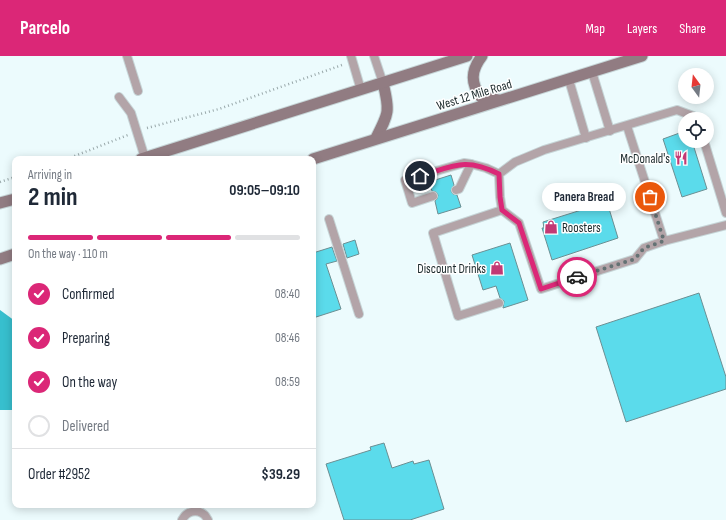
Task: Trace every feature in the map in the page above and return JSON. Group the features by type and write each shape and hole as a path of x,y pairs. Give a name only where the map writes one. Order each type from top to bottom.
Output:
{"main road":[{"path":"149,156 467,56"},
{"path":"482,56 474,68 472,77 476,90 481,98 491,101 503,100"},
{"name":"West 12 Mile Road","path":"316,158 642,56"},
{"path":"376,138 387,117 389,104 383,83"},
{"path":"0,203 12,200"},
{"path":"0,259 12,255"}],"lane":[{"path":"127,56 138,91"},
{"path":"374,56 383,83"},
{"path":"352,59 360,90"},
{"path":"592,72 610,131"},
{"path":"569,80 586,138"},
{"path":"119,97 131,114 142,156"},
{"path":"499,174 515,162 544,150 677,110 682,112"},
{"path":"627,126 664,241"},
{"path":"706,148 726,213"},
{"path":"433,196 412,203 405,180 464,163 486,168 499,174"},
{"path":"456,190 459,188 471,164"},
{"path":"499,174 502,210 519,223 541,289 635,259 644,248 664,241 726,225"},
{"path":"499,303 458,316 433,233 502,210"},
{"path":"329,219 359,314"},
{"path":"182,520 186,514 197,511 202,513 208,520"}],"path":[{"path":"74,156 136,131 234,104 352,59"},
{"path":"0,182 12,178"}],"water":[{"path":"0,310 12,319 12,410 0,410"}],"building":[{"name":"McDonald's","path":"678,134 678,148 694,148 707,189 682,197 663,139"},
{"path":"451,175 454,185 451,191 453,194 457,195 461,207 438,214 435,201 438,195 436,192 432,191 429,182"},
{"path":"607,202 618,238 552,260 542,228 544,228 543,222"},
{"path":"355,240 359,254 347,258 343,244"},
{"name":"Discount Drinks","path":"510,243 528,300 503,308 504,301 500,298 496,286 483,290 472,255"},
{"path":"332,247 337,261 326,264 341,309 316,317 316,252"},
{"path":"699,293 726,377 726,389 626,422 596,327"},
{"path":"384,443 392,468 413,461 414,464 429,460 444,509 410,520 344,520 326,464 371,450 370,447"}],"way so far":[{"path":"577,277 635,259 644,248 664,241 650,197"}],"place":[{"name":"McDonald's","path":"681,158"},
{"name":"Panera Bread","path":"650,197"},
{"name":"Roosters","path":"551,227"},
{"name":"Discount Drinks","path":"497,268"}],"route":[{"path":"420,176 464,163 486,168 499,174 502,210 519,223 541,289 577,277"}]}
